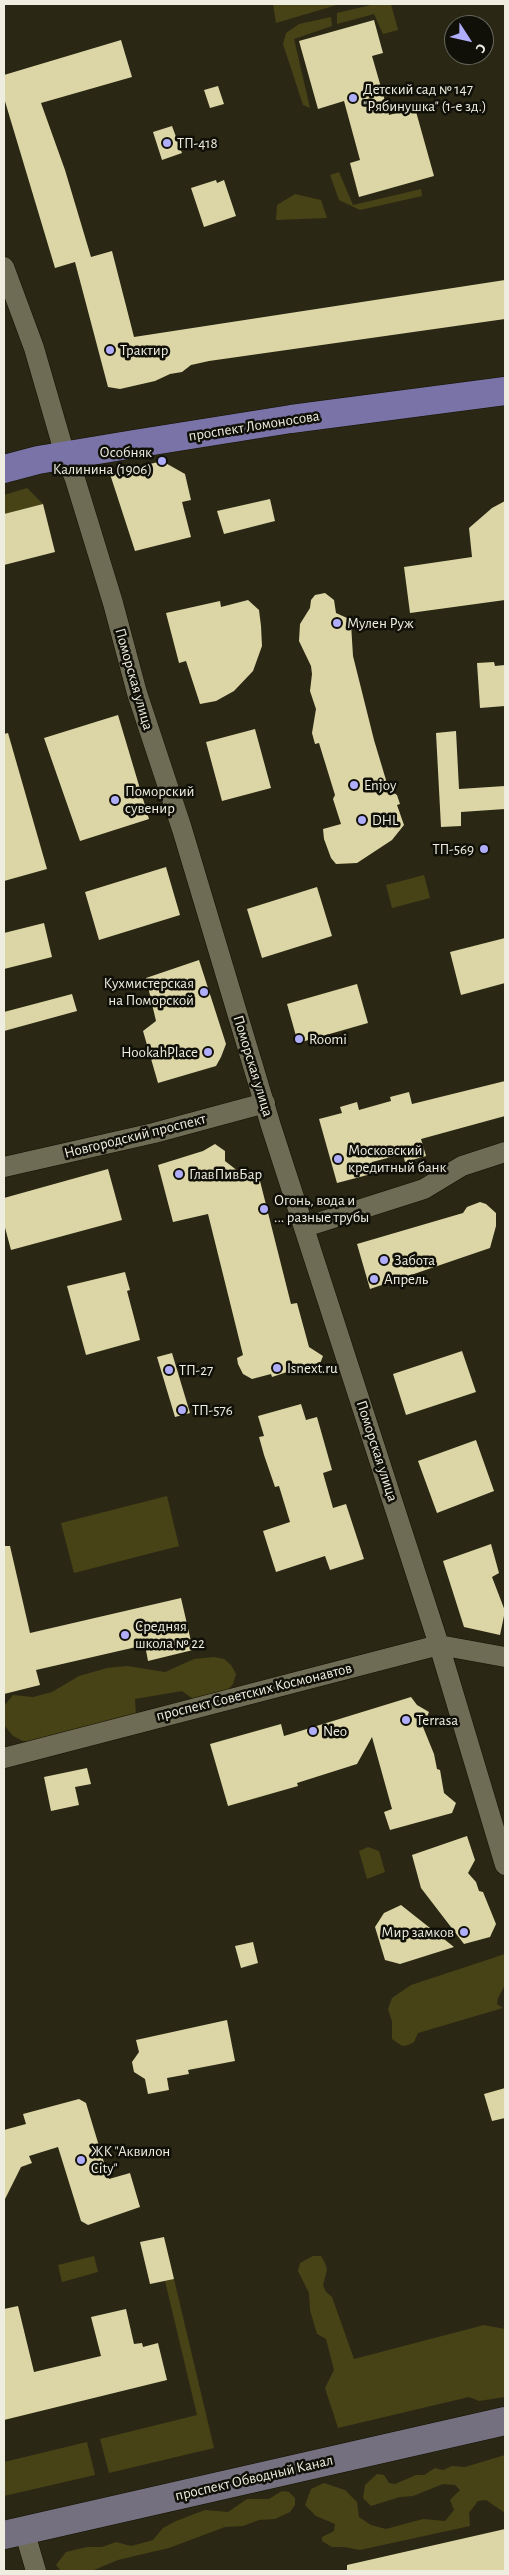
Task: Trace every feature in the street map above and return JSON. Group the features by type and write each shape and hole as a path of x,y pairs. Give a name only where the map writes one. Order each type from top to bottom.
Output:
{"main road":[{"name":"проспект Ломоносова","path":"4,470 65,455 291,419 505,391"},
{"name":"проспект Обводный Канал","path":"14,2532 505,2421"}],"street":[{"name":"Поморская улица","path":"4,266 34,348 65,455 75,479 132,676 182,829 204,909 304,1227 439,1644 505,1864"},
{"name":"Новгородский проспект","path":"4,1167 154,1133 265,1103"},
{"path":"304,1227 424,1188 462,1166 505,1152"},
{"name":"проспект Советских Космонавтов","path":"4,1758 439,1644 505,1657"},
{"path":"14,2532 36,2571"}],"shaded area":[{"path":"273,4 340,4 276,23"},
{"path":"375,4 391,4 398,30 383,34 374,14 337,24 337,13"},
{"path":"331,17 332,26 294,39 310,108 303,105 283,44 286,33 299,24"},
{"path":"339,172 353,205 421,189 422,196 360,210 339,200 330,175"},
{"path":"295,194 321,200 327,218 276,220 277,205"},
{"path":"27,488 43,504 4,514 4,495"},
{"path":"424,875 430,898 392,908 386,885"},
{"path":"167,1496 179,1546 74,1573 61,1523"},
{"path":"214,1657 224,1659 231,1665 236,1674 233,1684 227,1691 200,1704 182,1691 135,1699 136,1716 34,1742 23,1741 13,1736 4,1725 4,1706 13,1695 33,1697 52,1692 79,1676 107,1668 127,1666 165,1672 194,1659"},
{"path":"368,1847 379,1851 385,1872 367,1879 359,1851"},
{"path":"505,1954 505,1985 497,2004 503,2008 418,2033 414,2042 408,2045 402,2046 392,2039 392,2021 388,2009 392,1998 411,1985"},
{"path":"94,2256 98,2272 62,2282 58,2265"},
{"path":"313,2256 321,2256 325,2263 327,2270 323,2285 326,2292 332,2297 354,2359 484,2325 505,2329 505,2397 479,2401 469,2397 338,2428 325,2388 334,2370 326,2339 317,2334 310,2310 309,2293 298,2271 300,2263"},
{"path":"174,2279 214,2448 109,2473 100,2439 197,2415 165,2281"},
{"path":"87,2442 95,2475 4,2496 4,2462"},
{"path":"505,2455 505,2513 486,2500 478,2501 469,2513 470,2526 360,2550 332,2547 322,2541 322,2537 334,2531 335,2524 316,2516 305,2505 311,2489 324,2483 345,2490 357,2502 359,2517 371,2525 386,2529 423,2519 445,2521 454,2510 450,2500 460,2490 455,2485 443,2484 413,2496 400,2497 371,2506 363,2498 365,2485 377,2474 384,2475 389,2483 395,2484 416,2475 424,2475 435,2468 443,2470 452,2466 465,2467"},
{"path":"282,2491 289,2492 295,2498 295,2505 290,2512 275,2519 259,2520 243,2526 225,2527 169,2548 118,2560 94,2570 61,2571 56,2565 66,2552 87,2547 102,2547 116,2542 131,2546 146,2542 153,2540 163,2528 205,2510 228,2512 247,2499 269,2499"}],"building":[{"path":"374,20 383,53 372,56 389,115 415,108 434,176 359,197 350,163 360,160 344,101 318,109 299,41"},
{"path":"121,40 132,77 41,103 65,170 91,257 112,251 134,337 505,280 505,319 209,361 191,365 182,372 170,374 155,381 120,389 108,387 75,262 55,268 4,98 4,75"},
{"path":"218,86 224,104 210,108 204,90"},
{"name":"ТП-418","path":"172,126 182,153 162,160 153,132"},
{"path":"216,180 217,183 224,180 236,216 204,227 191,188"},
{"path":"162,461 185,474 191,500 182,502 191,537 135,551 110,474"},
{"path":"270,499 275,521 224,534 217,511"},
{"path":"505,501 505,600 410,613 404,567 472,557 469,528 492,508"},
{"path":"43,504 55,552 4,565 4,514"},
{"path":"325,593 334,600 336,613 347,618 351,624 353,656 374,740 389,790 397,795 400,804 397,805 404,825 392,840 357,863 336,864 331,858 324,839 323,829 341,824 333,799 335,795 319,743 315,744 312,733 316,709 310,691 311,666 299,641 300,624 310,608 311,600 315,595"},
{"path":"248,600 259,610 261,626 262,646 253,671 234,691 216,701 200,704 186,661 179,663 166,613 220,601 221,607"},
{"path":"494,662 495,666 505,665 505,706 480,708 477,663"},
{"path":"118,715 149,819 80,841 44,738"},
{"path":"255,729 271,788 222,801 206,742"},
{"path":"456,731 459,789 505,786 505,809 461,812 461,826 441,827 436,733"},
{"path":"8,733 47,869 4,881 4,734"},
{"path":"166,867 180,915 99,940 85,892"},
{"path":"317,887 332,936 262,958 247,909"},
{"path":"44,923 52,957 4,969 4,933"},
{"path":"505,938 505,983 461,995 450,952"},
{"path":"199,960 226,1044 216,1066 158,1083 143,1031 156,1021 146,978"},
{"path":"357,984 368,1023 298,1043 287,1004"},
{"path":"72,994 77,1011 4,1031 4,1012"},
{"path":"505,1081 505,1116 421,1139 426,1156 405,1162 403,1154 372,1162 375,1173 337,1183 319,1119 342,1113 340,1107 357,1102 359,1110 391,1101 390,1097 409,1092 412,1104"},
{"path":"215,1144 225,1151 225,1161 243,1175 260,1181 291,1304 297,1303 309,1347 323,1356 319,1366 299,1368 272,1377 271,1374 252,1379 243,1374 238,1364 237,1358 243,1355 208,1214 173,1222 158,1165 203,1151"},
{"path":"108,1169 122,1220 11,1250 4,1224 4,1198"},
{"path":"480,1202 486,1204 496,1213 496,1226 490,1248 370,1289 357,1244 463,1213 467,1207"},
{"path":"125,1272 130,1290 127,1291 140,1340 86,1355 67,1286"},
{"path":"462,1351 476,1392 406,1415 393,1374"},
{"path":"172,1353 190,1413 175,1417 157,1357"},
{"path":"301,1404 306,1420 317,1417 332,1470 323,1473 333,1508 346,1504 364,1559 330,1570 325,1556 276,1572 263,1531 290,1522 279,1486 275,1487 264,1455 259,1437 264,1436 258,1416"},
{"path":"476,1440 494,1491 437,1513 418,1461"},
{"path":"491,1544 499,1573 492,1577 505,1611 500,1635 464,1627 443,1561"},
{"path":"4,1546 10,1546 30,1633 181,1598 193,1650 148,1661 145,1645 36,1670 40,1685 4,1694"},
{"path":"411,1697 417,1705 429,1712 423,1727 434,1754 437,1769 440,1770 444,1793 456,1803 452,1813 390,1830 384,1812 392,1809 372,1737 357,1764 297,1783 298,1786 228,1806 210,1744 281,1724 284,1736"},
{"path":"87,1768 91,1784 75,1787 79,1805 51,1811 44,1777"},
{"path":"467,1836 475,1860 468,1873 476,1882 479,1891 483,1892 496,1924 490,1937 464,1944 421,1888 412,1855"},
{"path":"401,1905 454,1947 400,1964 385,1960 375,1927 384,1913"},
{"path":"253,1942 258,1963 241,1968 235,1946"},
{"path":"227,2020 235,2061 188,2070 189,2074 167,2078 169,2090 148,2094 145,2079 134,2072 132,2062 139,2052 136,2040"},
{"path":"505,2088 505,2118 492,2121 484,2094"},
{"name":"ЖК \"Аквилон City\"","path":"79,2099 86,2103 109,2179 130,2173 140,2207 88,2225 81,2221 58,2147 29,2156 32,2163 21,2167 4,2201 4,2130 26,2124 23,2114"},
{"path":"164,2237 174,2279 150,2284 140,2242"},
{"path":"18,2306 34,2372 101,2356 91,2317 126,2309 134,2344 142,2343 143,2347 158,2343 167,2380 4,2420 4,2309"},
{"path":"505,2529 505,2570 347,2571 347,2565"}],"place":[{"name":"Детский сад № 147 \"Рябинушка\" (1-е зд.)","path":"353,98"},
{"name":"ТП-418","path":"167,143"},
{"name":"Трактир","path":"110,350"},
{"name":"Особняк Калинина (1906)","path":"162,461"},
{"name":"Мулен Руж","path":"337,623"},
{"name":"Enjoy","path":"354,785"},
{"name":"Поморский сувенир","path":"115,800"},
{"name":"DHL","path":"362,820"},
{"name":"ТП-569","path":"484,849"},
{"name":"Кухмистерская на Поморской","path":"204,992"},
{"name":"Roomi","path":"299,1039"},
{"name":"HookahPlace","path":"208,1052"},
{"name":"Московский кредитный банк","path":"338,1159"},
{"name":"ГлавПивБар","path":"179,1174"},
{"name":"Огонь, вода и ... разные трубы","path":"264,1209"},
{"name":"Забота","path":"384,1260"},
{"name":"Апрель","path":"374,1279"},
{"name":"Isnext.ru","path":"277,1368"},
{"name":"ТП-27","path":"169,1370"},
{"name":"ТП-576","path":"182,1410"},
{"name":"Средняя школа № 22","path":"125,1635"},
{"name":"Terrasa","path":"406,1720"},
{"name":"Neo","path":"313,1731"},
{"name":"Мир замков","path":"464,1932"},
{"name":"ЖК \"Аквилон City\"","path":"81,2160"}]}
